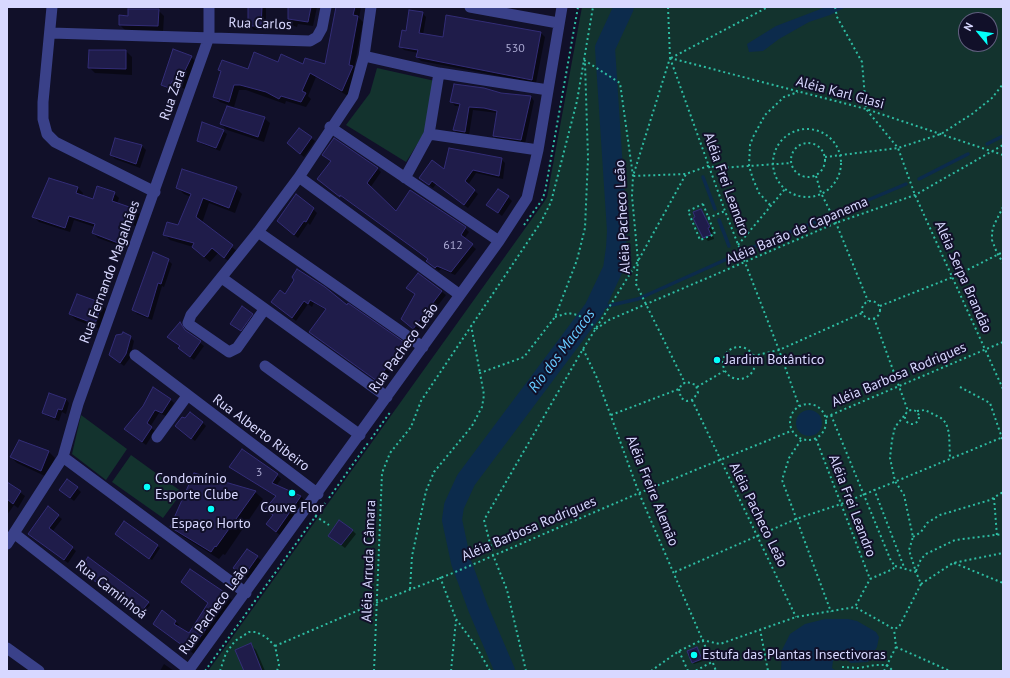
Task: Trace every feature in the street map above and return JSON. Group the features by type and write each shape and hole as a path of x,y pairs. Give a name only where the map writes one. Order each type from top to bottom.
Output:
{"street":[{"name":"Rua Fernando Magalhães","path":"7,544 15,534 63,457 78,404 155,192 55,142 47,134 43,119 43,102 51,33 52,7"},
{"name":"Rua Zara","path":"155,192 209,37 209,7"},
{"name":"Rua Carlos","path":"51,33 310,41 317,37 322,28 326,7"},
{"path":"264,310 237,348 230,352 190,326 188,320 258,232 299,177 330,127 353,96 364,56 371,7"},
{"path":"470,7 558,24"},
{"name":"Rua Pacheco Leão","path":"189,670 460,296 499,241 530,192 562,7"},
{"path":"364,56 440,72 548,90"},
{"path":"405,178 429,134 440,72"},
{"path":"330,127 499,241"},
{"path":"429,134 538,150"},
{"path":"299,177 460,296"},
{"path":"258,232 423,347"},
{"path":"222,278 387,398"},
{"name":"Rua Alberto Ribeiro","path":"135,355 186,396 318,494"},
{"path":"265,366 360,435"},
{"path":"157,437 186,396"},
{"path":"63,457 246,593"},
{"name":"Rua Caminhoá","path":"15,534 189,670"},
{"path":"7,648 39,671"}],"path":[{"path":"668,7 670,58 633,176 686,174 708,166 720,168 791,163"},
{"path":"670,58 768,7"},
{"path":"835,7 838,17 862,62 866,109 898,148"},
{"name":"Aléia Karl Glasi","path":"670,58 866,109 1003,155"},
{"name":"Aléia Frei Leandro","path":"670,58 708,166 799,406"},
{"name":"Aléia Pacheco Leão","path":"555,316 577,260 585,228 588,158 584,60 596,66 620,83 633,176 632,196 638,261 636,284 685,382"},
{"path":"825,157 898,148 941,134 972,114 992,98 1003,84"},
{"path":"770,205 759,193 749,166 749,156 753,137 765,115 784,97 798,92"},
{"path":"803,129 813,129 830,138 840,155 840,168 836,180 831,187 821,193 808,197 800,196 785,189 776,178 773,164 774,154 781,141 793,132 803,129"},
{"path":"806,143 817,145 825,157 823,169 816,176 800,176 792,168 792,152 801,144 806,143"},
{"name":"Aléia Barão de Capanema","path":"595,329 609,320 836,223 914,195 1003,145"},
{"name":"Aléia Serpa Brandão","path":"898,148 914,195 953,277 984,350 1003,389"},
{"path":"526,671 507,590 492,555 484,520 583,349 638,261 686,174"},
{"path":"816,176 821,193 836,223 868,301"},
{"path":"738,244 785,189"},
{"path":"703,204 708,218 715,234 700,240 688,211 703,204"},
{"path":"1003,207 992,232 992,240 1003,263"},
{"path":"708,218 725,211"},
{"path":"880,306 953,277 997,253 1003,252"},
{"path":"874,300 880,306 880,314 874,318 869,319 862,314 863,305 868,301 874,300"},
{"path":"480,373 524,357 555,316 568,312 578,315 591,323 595,329"},
{"path":"753,356 779,350 862,314"},
{"path":"874,318 908,411"},
{"path":"410,589 412,556 426,491 434,472 472,426 482,407 484,395 471,325"},
{"name":"Aléia Barbosa Rodrigues","path":"826,417 1003,342"},
{"path":"734,348 745,348 753,356 754,367 748,376 738,379 732,378 724,371 723,360 729,350 734,348"},
{"name":"Aléia Freire Alemão","path":"583,349 597,378 639,493 716,671"},
{"path":"697,387 724,371"},
{"path":"611,415 679,389 685,382 693,383 697,387 698,393 692,400 686,401 681,398 679,389"},
{"path":"960,387 990,402 1003,441"},
{"name":"Aléia Pacheco Leão","path":"692,400 796,617"},
{"path":"804,404 815,405 820,408 826,417 826,428 816,439 801,440 792,431 790,425 792,414 799,406 804,404"},
{"path":"921,584 909,550 913,537 904,495 895,481 890,458 895,427 908,411 912,409 917,411 925,410 941,418 946,424 949,433 950,458"},
{"path":"904,416 908,423 915,424 919,418 917,411"},
{"path":"830,415 891,561 895,566 904,567 916,572"},
{"name":"Aléia Barbosa Rodrigues","path":"274,646 378,602 453,573 639,493 792,431"},
{"path":"674,572 796,519 841,504 1002,437"},
{"name":"Aléia Frei Leandro","path":"816,439 870,579"},
{"path":"801,440 789,458 782,480 831,612"},
{"name":"Aléia Arruda Câmara","path":"374,671 378,602 382,473 390,453"},
{"path":"874,490 904,567"},
{"path":"913,537 921,532 927,523 940,515 994,498 1003,492"},
{"path":"994,498 997,536"},
{"path":"306,510 329,525"},
{"path":"916,572 921,559 926,554 955,540 997,536 1003,534"},
{"path":"894,629 899,627 921,584 953,563 1003,553"},
{"path":"953,563 1003,583"},
{"path":"855,607 870,579 893,569 895,566"},
{"path":"440,577 456,619 476,646 490,671"},
{"path":"651,671 678,651 702,640 720,644 796,617 855,607 894,629"},
{"path":"450,671 456,619"},
{"path":"760,629 768,671"},
{"path":"884,671 896,647 894,629"},
{"path":"220,671 226,653 235,641 242,636 256,632 266,637 274,646 279,664 277,671"},
{"path":"896,647 950,671"},
{"path":"678,651 688,671"},
{"path":"695,671 712,662"},
{"path":"842,667 859,668 875,664 887,665 892,671"}],"green space":[{"name":"Jardim Botântico","path":"582,7 1003,7 1003,671 208,671 547,197"},
{"path":"377,68 435,81 425,132 406,162 346,125 370,93"},
{"path":"81,415 127,449 106,480 72,454"},
{"name":"Condomínio Esporte Clube","path":"131,455 182,492 163,518 112,482"}],"water":[{"path":"826,7 846,7 830,15 809,22 779,39 763,51 749,52 747,44 776,26"},
{"path":"809,410 818,414 822,423 818,432 809,436 800,432 796,423 800,414"},
{"path":"825,619 848,619 857,621 876,632 879,637 877,647 868,662 851,663 841,656 838,656 833,661 832,668 836,671 781,671 782,650 790,634 805,624"}],"building":[{"path":"248,7 262,7 261,26 248,26"},
{"path":"288,7 311,7 308,22 288,19"},
{"path":"336,7 355,7 353,15 358,16 349,65 353,66 342,91 310,73 302,91 306,93 301,102 281,96 279,99 266,92 240,85 234,85 229,102 213,97 221,71 218,70 222,60 248,69 254,52 278,62 281,54 303,64 305,58 325,64"},
{"path":"128,9 159,9 158,26 119,25 119,15 128,16"},
{"path":"409,10 423,12 419,33 443,37 446,15 541,32 532,80 416,57 418,50 399,47 402,30 406,31"},
{"path":"173,49 192,56 179,83 172,81 169,88 161,85"},
{"path":"89,50 126,50 126,69 88,68"},
{"path":"454,84 484,88 501,93 531,96 521,140 493,136 497,111 484,108 469,107 465,132 453,130 460,104 450,102"},
{"path":"227,106 265,117 258,137 220,124"},
{"path":"202,122 224,130 216,148 197,141"},
{"path":"299,128 312,137 300,154 287,143"},
{"path":"115,138 142,145 136,164 110,155"},
{"path":"334,138 378,168 367,183 396,211 410,190 466,227 461,235 473,244 451,272 437,266 435,268 426,261 428,259 317,179 331,161 322,155"},
{"path":"449,148 502,158 499,176 473,170 465,181 475,190 464,205 432,181 429,185 419,178 432,160 444,169"},
{"path":"182,169 237,187 229,208 203,198 196,217 233,245 224,258 212,248 204,257 192,247 194,243 163,235 167,222 178,225 191,194 176,188"},
{"path":"49,178 78,187 76,193 93,199 97,186 115,192 112,201 135,209 131,222 127,220 118,243 92,233 95,224 69,216 65,228 32,217"},
{"path":"498,189 509,196 498,213 486,205"},
{"path":"296,194 314,208 306,222 304,221 294,235 277,221"},
{"path":"701,209 710,227 708,228 711,235 703,238 693,218 695,217 693,212"},
{"path":"153,252 169,259 161,284 158,283 148,317 132,310"},
{"path":"297,269 325,287 347,305 348,303 404,342 377,381 309,332 326,309 310,300 308,304 304,301 292,318 271,302 280,290 285,294 294,280 292,277"},
{"path":"418,273 442,291 413,329 401,319 415,294 406,288"},
{"path":"77,294 102,303 95,324 69,314"},
{"path":"242,306 253,314 241,331 230,324"},
{"path":"180,322 185,330 201,341 190,357 178,348 180,346 167,337"},
{"path":"123,332 131,336 126,354 120,363 109,355 116,335 122,334"},
{"path":"153,387 171,399 162,413 155,410 147,423 152,427 142,442 124,429 143,406"},
{"path":"49,393 66,399 62,410 58,409 55,418 42,413"},
{"path":"190,412 203,422 191,439 175,426 182,417 185,418"},
{"path":"19,440 49,451 41,471 10,457"},
{"path":"242,449 278,474 272,483 301,496 276,532 266,524 273,515 265,509 276,496 229,467"},
{"name":"Espaço Horto","path":"194,473 256,491 211,552 170,527"},
{"path":"67,479 78,487 70,498 59,490"},
{"path":"7,482 21,491 13,504 7,499"},
{"path":"48,506 59,515 49,528 73,547 64,560 28,534"},
{"path":"339,520 353,530 341,545 328,536"},
{"path":"124,521 158,545 149,559 115,534"},
{"path":"247,549 258,556 244,576 233,568"},
{"path":"88,557 149,602 140,613 79,570"},
{"path":"190,569 230,596 190,651 153,624 162,610 176,621 174,624 189,633 208,603 181,582"},
{"path":"251,643 262,671 244,671 235,650"},
{"name":"Estufa das Plantas Insectivoras","path":"697,647 702,659 692,663 687,651"}],"waterway":[{"name":"Rio dos Macacos","path":"505,671 478,608 461,562 452,520 454,506 466,480 594,309 613,269 617,231 605,48 624,7"},
{"path":"987,144 1003,136"},
{"path":"919,179 968,154"},
{"path":"703,177 715,209"},
{"path":"835,214 906,184"},
{"path":"751,248 827,217"},
{"path":"719,220 729,246"},
{"path":"594,309 638,299 736,255"}],"place":[{"name":"Jardim Botântico","path":"717,360"},
{"name":"Condomínio Esporte Clube","path":"147,487"},
{"name":"Couve Flor","path":"292,493"},
{"name":"Espaço Horto","path":"211,509"},
{"name":"Estufa das Plantas Insectivoras","path":"694,655"}]}
